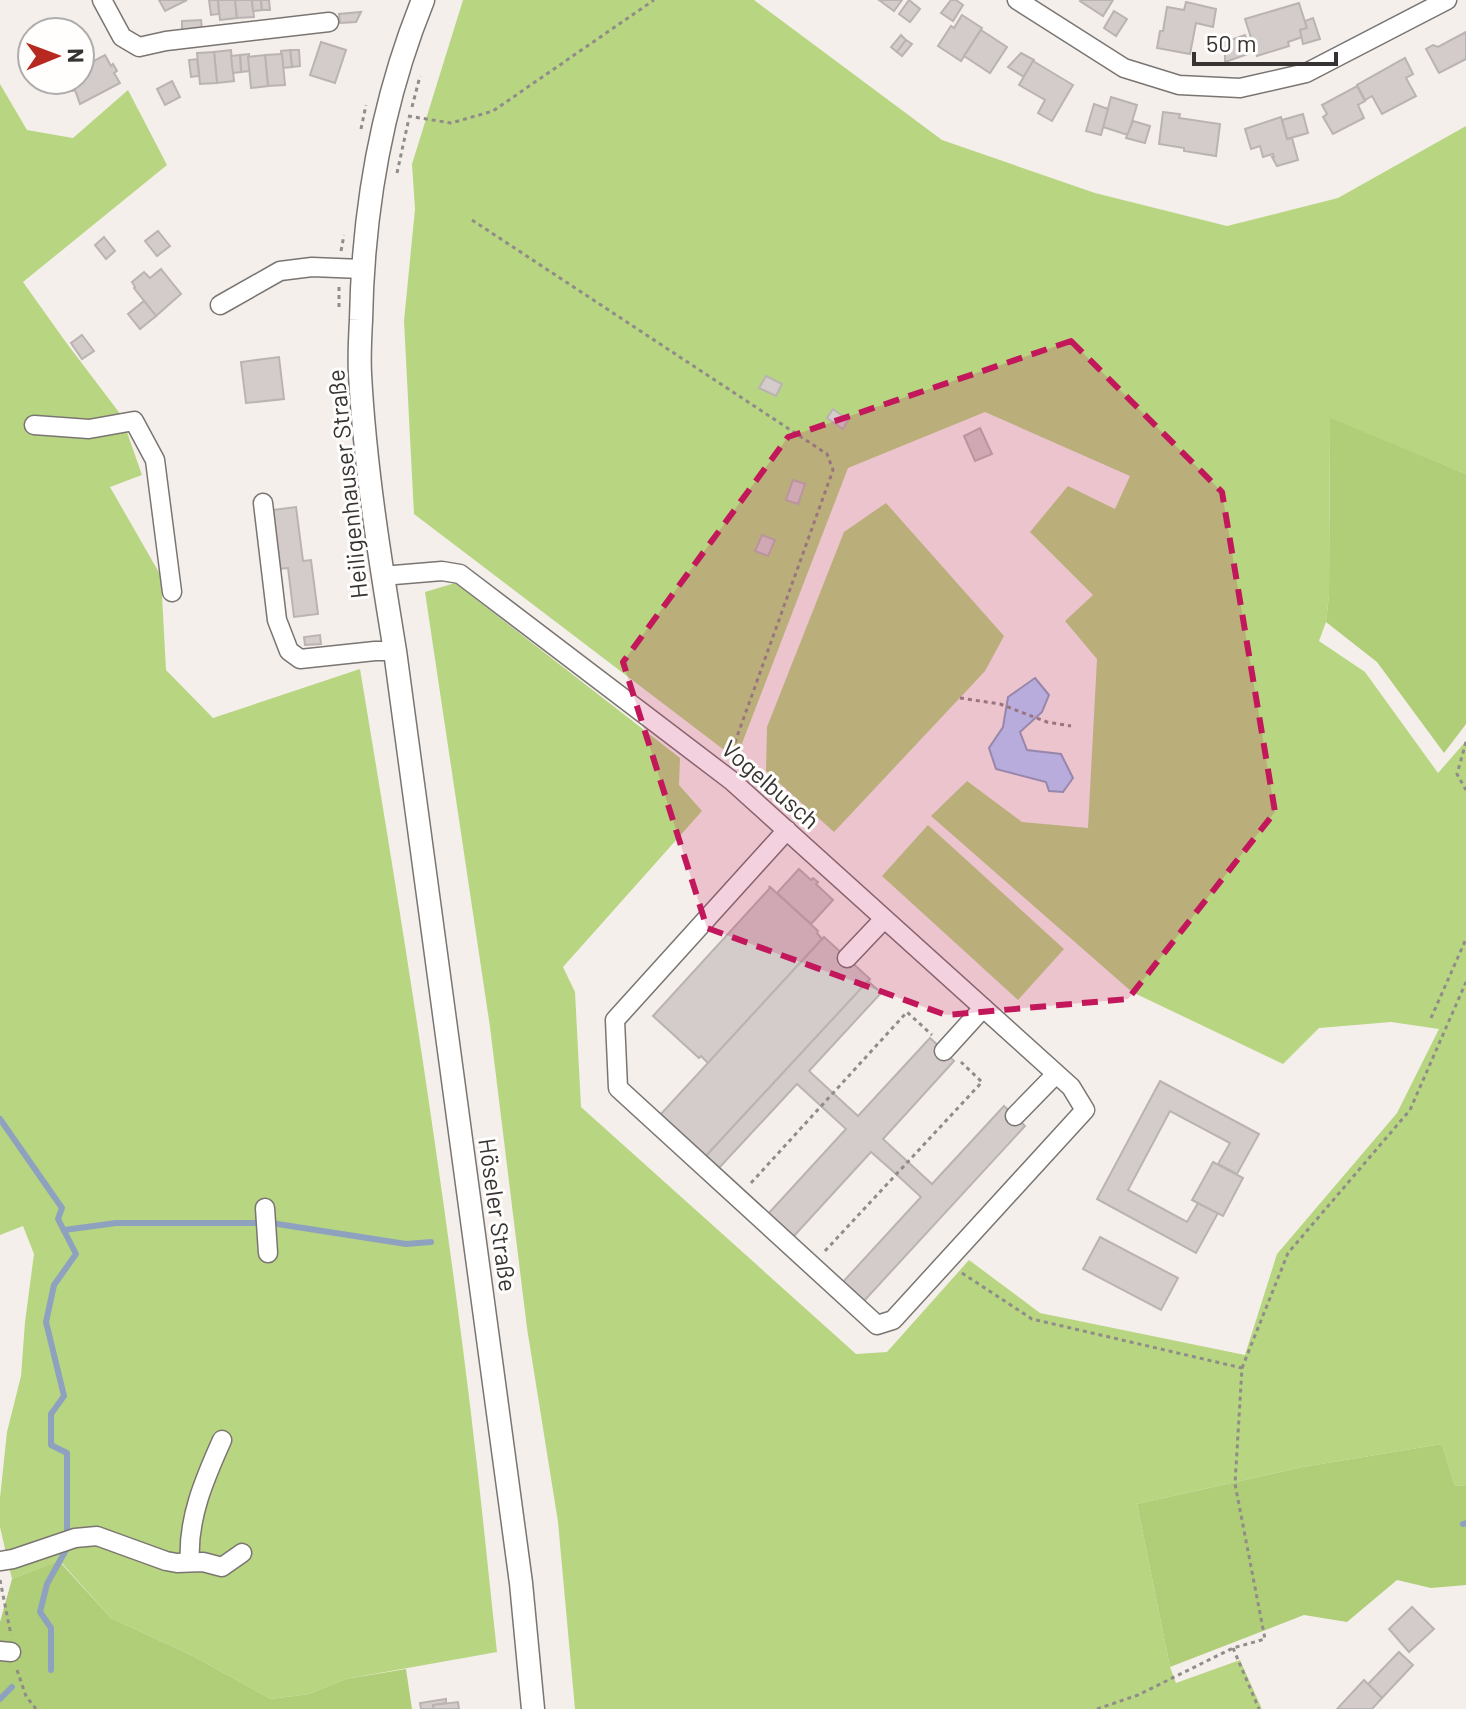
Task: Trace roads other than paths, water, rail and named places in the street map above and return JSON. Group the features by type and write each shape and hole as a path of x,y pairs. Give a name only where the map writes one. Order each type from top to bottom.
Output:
{"main road":[{"name":"Heiligenhauser Straße","path":"405,729 367,462 360,372 362,269 374,173 392,94 423,0"},
{"name":"Höseler Straße","path":"405,729 519,1567 533,1709"}],"street":[{"path":"102,0 122,37 139,47 166,41 329,22"},
{"path":"1017,0 1124,68 1179,85 1240,88 1306,73 1447,0"},
{"path":"220,305 280,271 312,267 362,269"},
{"path":"34,425 89,429 134,421 155,460 172,592"},
{"path":"263,503 277,620 289,651 300,659 395,651"},
{"name":"Vogelbusch","path":"382,576 442,571 460,574 723,774 787,830 1071,1087 1085,1110 893,1320 877,1325 618,1088 615,1020 787,830"},
{"path":"847,958 884,919"},
{"path":"945,1050 983,1008"},
{"path":"1015,1116 1056,1074"},
{"path":"265,1208 268,1253"},
{"path":"190,1562 189,1547 202,1487 222,1440"},
{"path":"0,1561 68,1540 97,1536 177,1563 203,1562 222,1567 242,1553"}],"water":[{"path":"1035,678 1049,695 1042,712 1020,732 1027,750 1061,754 1073,778 1063,792 1049,791 1046,782 996,769 989,748 1003,727 1008,697"}],"waterway":[{"path":"0,1119 62,1208 58,1219 76,1254 54,1285 46,1322 64,1396 51,1414 51,1445 67,1453 67,1548 47,1584 40,1612 51,1628 51,1670"},
{"path":"64,1230 116,1223 271,1223 406,1244 431,1242"},
{"path":"0,1699 12,1687"}]}
